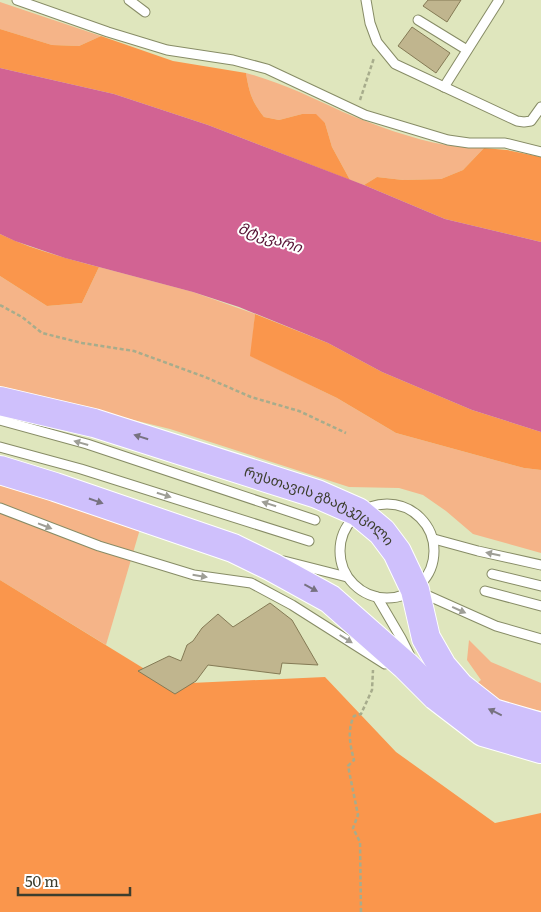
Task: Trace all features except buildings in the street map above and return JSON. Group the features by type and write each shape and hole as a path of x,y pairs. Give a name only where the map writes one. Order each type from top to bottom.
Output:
{"highway":[{"name":"რუსთავის გზატკეცილი","path":"0,401 103,426 316,494 358,512 382,532 397,552 415,590 426,638 442,666 460,687 493,713 541,727"},
{"path":"0,470 233,548 330,598 428,688 483,732 541,748"}],"lane":[{"path":"17,0 108,32 167,50 233,60 267,69 365,115 448,140 469,143 505,144 541,152"},
{"path":"129,0 145,12"},
{"path":"366,0 370,23 379,45 395,64 517,121 531,121 541,107"},
{"path":"444,87 499,0"},
{"path":"418,20 467,50"},
{"path":"0,420 87,444 315,520"},
{"path":"0,447 81,469 309,541"},
{"path":"388,503 403,506 417,513 427,524 434,538 435,553 432,567 425,580 415,590 403,596 377,597 366,593 348,577 341,564 339,550 342,536 348,523 358,512 372,505 388,503"},
{"path":"0,508 99,546 194,575 251,583 292,605 428,688"},
{"path":"434,538 478,551 541,565"},
{"path":"233,548 348,577"},
{"path":"492,574 541,586"},
{"path":"415,590 496,626 541,639"},
{"path":"485,591 541,606"},
{"path":"377,597 428,688"}],"path":[{"path":"356,110 379,45"},
{"path":"0,305 22,317 42,333 82,343 134,351 205,377 251,397 300,411 346,433"},
{"path":"361,912 360,842 353,828 358,815 348,766 354,760 350,747 350,724 354,716 361,714 372,690 374,656"}],"shaded area":[{"path":"0,2 101,36 79,46 52,45 0,29"},
{"path":"0,29 52,45 79,46 101,36 173,61 246,73 252,96 264,117 279,120 302,114 316,114 325,123 332,147 350,180 208,125 114,94 0,68"},
{"path":"246,73 283,85 380,127 446,145 484,148 463,170 441,179 403,180 377,177 364,185 350,180 332,147 325,123 302,114 279,120 264,117 252,96"},
{"path":"484,148 507,150 541,157 541,242 445,219 364,185 377,177 403,180 441,179 463,170"},
{"path":"0,234 36,249 99,267 82,303 47,306 0,276"},
{"path":"99,267 193,292 255,314 251,356 337,398 396,433 524,468 541,470 541,553 473,534 446,511 423,495 399,488 349,487 170,429 0,387 0,276 47,306 82,303"},
{"path":"255,314 328,343 382,372 472,410 541,432 541,470 524,468 396,433 337,398 250,356"},
{"path":"0,484 140,529 106,645 0,580"},
{"path":"0,580 169,684 325,677 396,752 495,823 541,813 541,912 0,912"},
{"path":"469,640 491,662 541,683 541,711 503,703 475,685 481,680 467,660"}],"water":[{"name":"მტკვარი","path":"0,68 114,94 208,125 364,185 445,219 541,242 541,432 472,410 382,372 328,343 239,307 193,292 65,258 0,234"}]}
